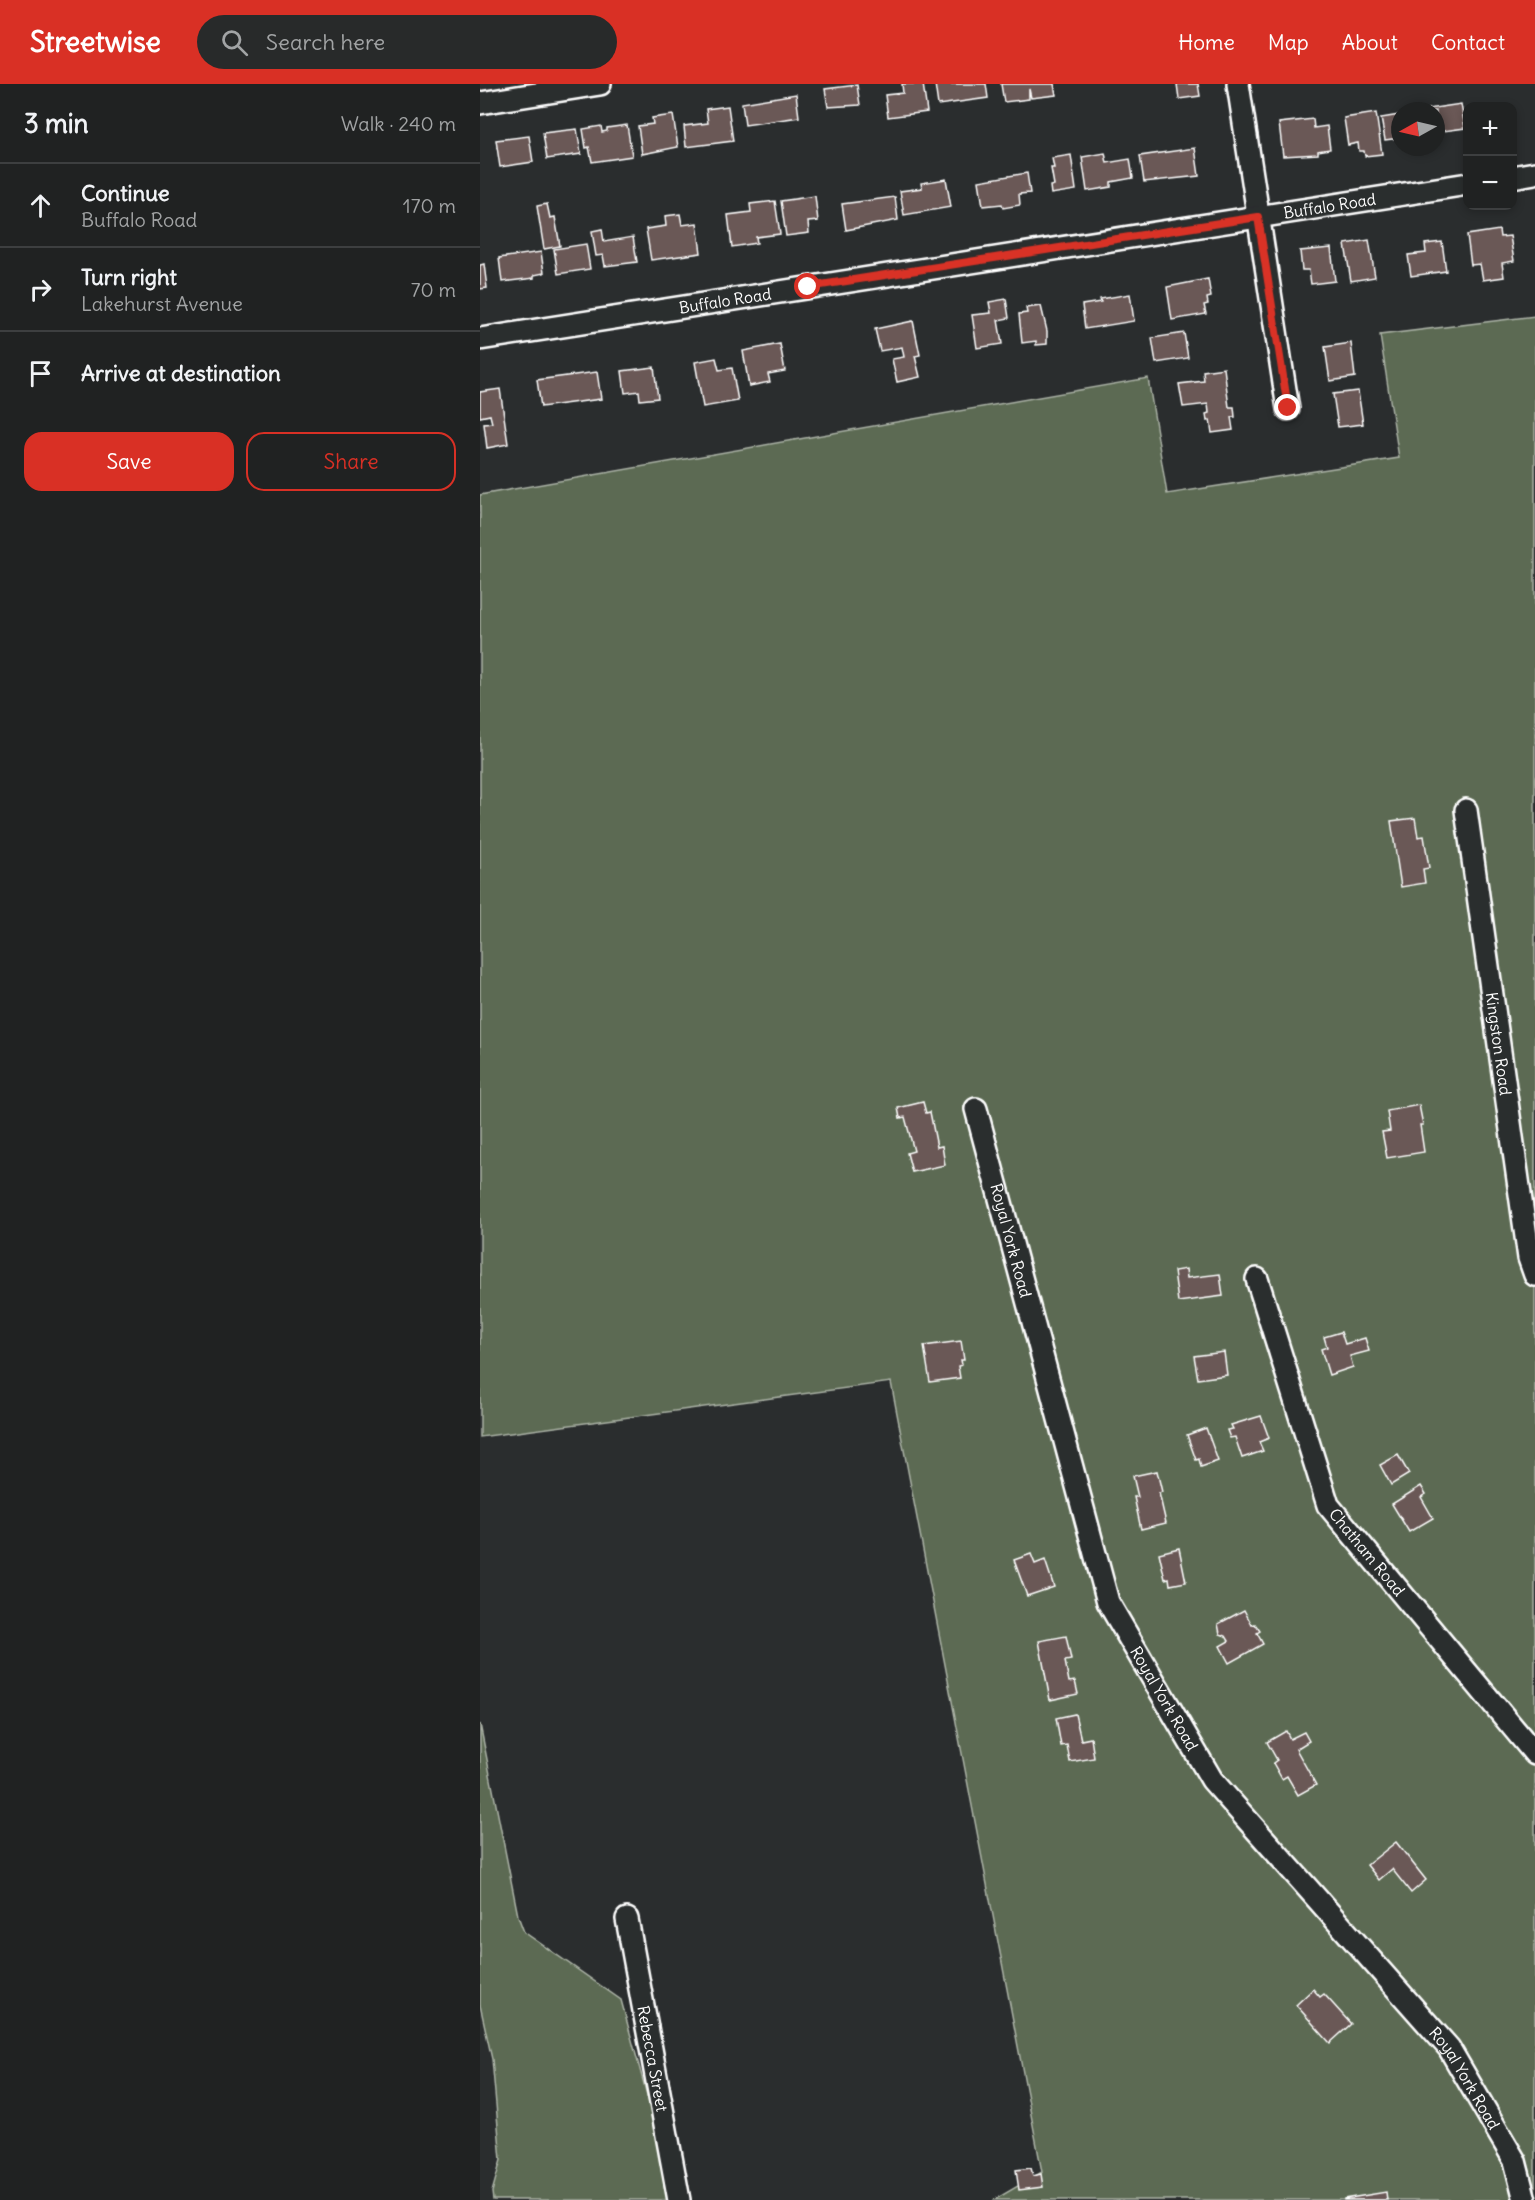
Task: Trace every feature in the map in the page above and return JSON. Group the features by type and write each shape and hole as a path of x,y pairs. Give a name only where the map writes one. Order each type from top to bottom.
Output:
{"street":[{"path":"480,103 600,84"},
{"path":"1238,84 1288,408"},
{"path":"1517,176 1535,173"},
{"name":"Buffalo Road","path":"480,339 1463,185"},
{"name":"Kingston Road","path":"1466,810 1529,1258 1535,1275"},
{"name":"Royal York Road","path":"976,1109 1108,1602 1212,1780 1449,2048 1515,2161 1525,2200"},
{"name":"Chatham Road","path":"1257,1279 1328,1506 1535,1754"},
{"name":"Rebecca Street","path":"627,1919 678,2200"}],"green space":[{"path":"1535,316 1535,2200 994,2200 1042,2172 891,1382 480,1437 480,495 1148,378 1167,494 1399,458 1380,335"},
{"path":"480,1724 518,1916 524,1932 621,2000 672,2187 673,2200 493,2200 492,2192 501,2160 492,2059 480,2005"}],"building":[{"path":"902,84 923,84 927,112 888,117 885,95 903,93"},
{"path":"935,84 986,84 988,98 938,105"},
{"path":"1001,84 1054,84 1056,95 1031,98 1029,89 1029,99 1004,102"},
{"path":"1177,84 1198,84 1200,96 1179,99"},
{"path":"857,85 860,105 828,107 825,89"},
{"path":"796,94 799,117 745,125 742,103"},
{"path":"1461,104 1463,128 1445,131 1445,106"},
{"path":"728,106 733,141 686,147 684,126 708,123 706,109"},
{"path":"1376,113 1382,154 1365,156 1364,151 1359,151 1358,143 1348,145 1344,118"},
{"path":"673,115 678,147 642,154 638,126 653,124 652,118"},
{"path":"1391,116 1391,139 1385,140 1381,118"},
{"path":"1313,119 1314,128 1327,126 1330,149 1318,151 1318,154 1283,156 1279,123"},
{"path":"627,125 632,156 592,162 589,147 586,148 583,129 601,126 602,132 607,131 607,128"},
{"path":"577,129 581,154 547,159 543,133"},
{"path":"529,136 533,162 500,167 496,140"},
{"path":"1195,148 1199,176 1144,182 1140,156"},
{"path":"1105,153 1107,163 1130,159 1133,178 1111,182 1111,187 1087,191 1082,157"},
{"path":"1071,155 1076,190 1051,194 1050,186 1054,185 1052,158"},
{"path":"1027,173 1030,193 1019,194 1020,205 1003,208 1002,204 983,206 979,181"},
{"path":"946,179 951,207 904,215 900,191 922,188 921,183"},
{"path":"815,196 818,221 808,222 809,233 786,236 781,201"},
{"path":"895,197 898,220 846,230 842,204"},
{"path":"775,201 780,234 756,237 757,243 732,247 728,215 751,212 750,204"},
{"path":"547,204 550,218 555,217 560,246 544,249 537,206"},
{"path":"680,214 682,225 697,223 701,253 651,260 646,229 666,226 665,216"},
{"path":"602,229 604,242 633,237 637,262 605,266 603,255 596,256 592,231"},
{"path":"1499,230 1500,237 1510,236 1514,261 1502,263 1504,277 1483,280 1480,264 1471,265 1467,235"},
{"path":"1369,240 1375,277 1351,281 1345,244"},
{"path":"1442,242 1446,271 1411,276 1408,255 1426,253 1425,244"},
{"path":"586,244 590,269 558,274 554,249"},
{"path":"1331,248 1335,281 1311,284 1309,270 1302,270 1300,251"},
{"path":"541,252 544,273 534,275 534,278 502,282 499,258"},
{"path":"484,264 487,288 480,289 480,265"},
{"path":"1208,279 1211,297 1207,298 1208,304 1204,305 1206,314 1172,320 1167,287"},
{"path":"1130,294 1134,321 1085,329 1082,305 1101,302 1100,299"},
{"path":"1006,299 1009,318 998,320 1002,344 977,348 972,315 991,313 989,302"},
{"path":"1041,306 1047,331 1047,344 1036,345 1036,341 1022,343 1019,314 1027,313 1026,308"},
{"path":"913,321 920,355 915,356 920,377 897,382 892,359 904,357 902,347 880,351 875,329"},
{"path":"1184,333 1188,358 1156,363 1152,338"},
{"path":"1351,343 1355,377 1330,381 1325,347"},
{"path":"780,344 785,371 768,374 770,382 749,386 743,351"},
{"path":"716,358 719,370 732,368 738,401 703,407 695,362"},
{"path":"654,367 658,398 640,400 639,391 625,393 622,371"},
{"path":"1224,368 1229,407 1234,407 1235,417 1231,417 1233,430 1212,433 1210,420 1207,421 1206,414 1209,413 1208,404 1183,407 1179,384 1204,381 1203,371"},
{"path":"597,372 601,399 541,407 537,380"},
{"path":"500,389 508,444 487,448 484,424 492,423 490,415 480,417 480,392"},
{"path":"1358,391 1363,424 1338,427 1333,394"},
{"path":"1415,818 1418,837 1424,836 1429,868 1423,869 1425,883 1401,887 1391,821"},
{"path":"923,1102 926,1113 930,1112 937,1147 942,1146 945,1165 912,1172 907,1153 914,1151 905,1117 900,1118 898,1108"},
{"path":"1419,1105 1423,1125 1420,1125 1424,1152 1387,1158 1382,1132 1390,1131 1387,1111"},
{"path":"1186,1269 1187,1278 1220,1274 1223,1296 1178,1302 1174,1271"},
{"path":"1341,1332 1345,1344 1365,1338 1369,1351 1350,1356 1353,1367 1329,1375 1321,1349 1327,1347 1324,1337"},
{"path":"961,1341 964,1360 961,1360 962,1365 958,1366 960,1378 930,1382 924,1346"},
{"path":"1224,1352 1227,1375 1198,1379 1194,1356"},
{"path":"1261,1416 1269,1438 1259,1442 1263,1451 1242,1458 1235,1437 1230,1438 1227,1430 1233,1429 1231,1425"},
{"path":"1206,1428 1218,1461 1201,1467 1187,1435"},
{"path":"1398,1455 1409,1474 1391,1485 1380,1465"},
{"path":"1157,1471 1166,1523 1141,1529 1134,1497 1138,1497 1133,1476"},
{"path":"1421,1486 1426,1494 1421,1497 1433,1518 1409,1532 1392,1504"},
{"path":"1179,1548 1186,1582 1170,1585 1169,1578 1165,1579 1159,1553"},
{"path":"1031,1554 1035,1564 1045,1560 1054,1587 1027,1596 1014,1560"},
{"path":"1244,1610 1252,1625 1255,1624 1260,1631 1257,1633 1263,1644 1229,1663 1220,1646 1229,1641 1226,1636 1220,1634 1218,1624"},
{"path":"1066,1636 1071,1660 1065,1661 1069,1682 1075,1681 1078,1694 1050,1700 1039,1641"},
{"path":"1075,1714 1081,1740 1091,1738 1094,1758 1070,1762 1067,1745 1061,1746 1056,1718"},
{"path":"1286,1731 1290,1739 1304,1732 1309,1741 1296,1749 1316,1785 1298,1795 1287,1776 1282,1779 1273,1763 1277,1760 1267,1742"},
{"path":"1396,1842 1426,1880 1411,1893 1392,1869 1379,1880 1367,1865"},
{"path":"1313,1989 1320,1997 1324,1994 1351,2024 1330,2043 1296,2005"},
{"path":"1031,2168 1033,2176 1041,2174 1043,2187 1019,2190 1016,2170"},
{"path":"1386,2192 1387,2200 1344,2200 1344,2199"}],"route":[{"path":"808,287 1258,217 1288,408"}]}
